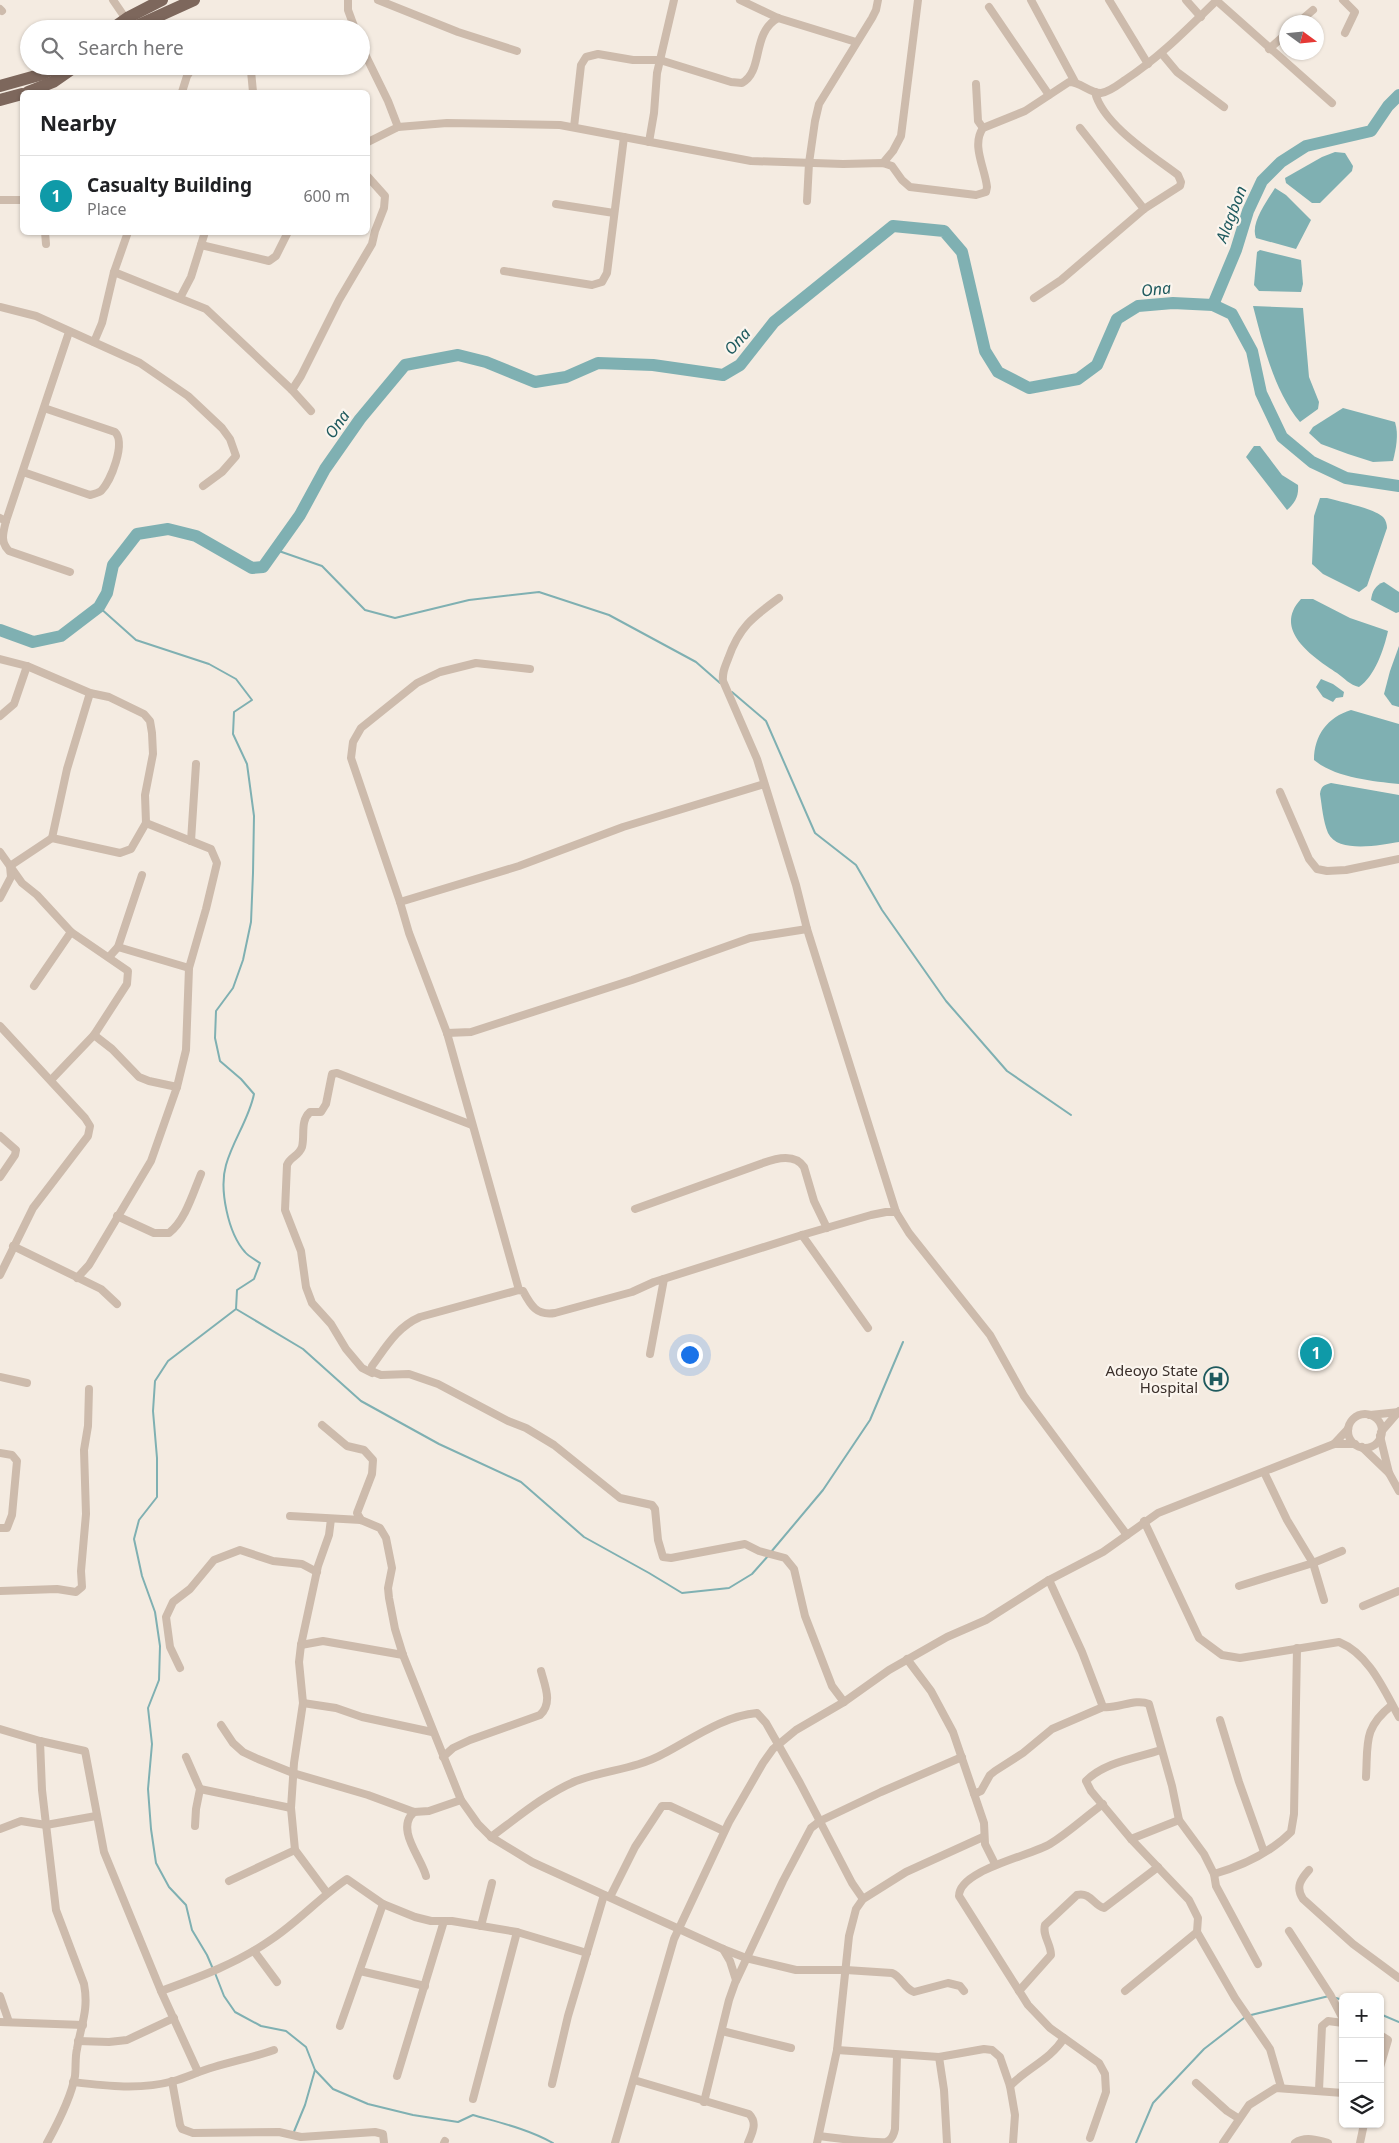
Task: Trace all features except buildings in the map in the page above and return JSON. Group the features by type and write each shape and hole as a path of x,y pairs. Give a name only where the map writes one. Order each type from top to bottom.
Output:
{"main road":[{"path":"134,20 162,0"},
{"path":"139,20 194,0"},
{"path":"0,86 39,75"},
{"path":"33,90 53,82 63,75"},
{"path":"0,100 20,95"}],"street":[{"path":"113,0 126,20"},
{"path":"348,0 348,10 352,20"},
{"path":"378,0 458,32 517,51"},
{"path":"649,142 654,113 655,82 674,0"},
{"path":"740,0 778,18 856,42"},
{"path":"807,201 809,163 819,104 876,10 878,0"},
{"path":"883,162 901,136 918,0"},
{"path":"1031,0 1075,82 1095,92 1102,93 1112,88 1162,54 1217,0 1269,49 1332,103"},
{"path":"1109,0 1148,64"},
{"path":"1186,0 1200,17"},
{"path":"1343,0 1355,12 1345,33"},
{"path":"989,7 1049,95"},
{"path":"1307,15 1313,10"},
{"path":"574,127 581,66 586,57 598,54 633,60 660,60 731,82 742,82 751,74 763,33 769,24 778,18"},
{"path":"1269,49 1279,40"},
{"path":"1162,54 1177,72 1224,107"},
{"path":"370,64 398,127"},
{"path":"183,90 188,75"},
{"path":"251,75 253,90"},
{"path":"370,141 398,127 458,123 574,127 752,161 809,163 883,162 892,166 902,180 910,186 976,195 986,192 987,187 978,144 979,133 983,128 1025,111 1064,84 1075,82"},
{"path":"976,84 978,121 983,128"},
{"path":"1034,298 1061,280 1144,209 1180,186 1180,179 1131,141 1100,106 1095,92"},
{"path":"1080,128 1144,209"},
{"path":"504,271 592,285 598,284 606,278 624,137"},
{"path":"292,390 339,300 372,244 374,231 384,208 385,196 370,179"},
{"path":"0,200 20,200"},
{"path":"556,204 614,213"},
{"path":"45,235 46,244"},
{"path":"94,342 102,324 114,272 127,235"},
{"path":"180,298 191,277 204,235"},
{"path":"201,245 269,262 276,256 286,235"},
{"path":"114,272 206,309 292,390 311,412"},
{"path":"0,307 36,316 140,363 188,396 230,438 236,456 222,472 204,486"},
{"path":"69,332 23,472 3,519 2,540 5,548 13,553 70,572"},
{"path":"23,472 90,495 99,492 107,483 114,466 119,445 119,438 115,432 44,408"},
{"path":"779,598 751,618 739,632 722,673 730,700 757,759 896,1212 909,1233 990,1335 1024,1396 1128,1535"},
{"path":"0,659 27,666 90,693 109,697 144,714 150,721 153,754 145,795 146,823 135,845 131,849 120,852 52,838"},
{"path":"519,1290 447,1034 409,934 351,758 353,742 357,734 373,718 417,683 440,672 476,663 530,669"},
{"path":"0,716 14,704 27,666"},
{"path":"10,866 52,838 67,769 90,693"},
{"path":"190,841 196,764"},
{"path":"400,902 519,866 623,827 764,784"},
{"path":"1280,792 1308,859 1317,869 1328,871 1346,870 1399,859"},
{"path":"78,1278 89,1265 116,1216 151,1161 177,1087 186,1050 189,968 217,863 211,849 146,823"},
{"path":"0,852 22,883 71,932 128,971 127,984 94,1035 51,1080"},
{"path":"0,898 11,877 10,866"},
{"path":"109,957 118,947 142,875"},
{"path":"447,1034 471,1032 632,980 750,938 808,929"},
{"path":"34,986 71,932"},
{"path":"118,947 189,968"},
{"path":"0,1026 51,1080 90,1126 88,1136 33,1208 0,1275"},
{"path":"94,1035 112,1049 139,1076 149,1081 177,1087"},
{"path":"472,1125 337,1072 332,1074 325,1108 321,1112 310,1112 304,1119 302,1146 299,1153 289,1160 287,1165 285,1210 301,1251 306,1287 312,1303 331,1324 346,1349 362,1368 381,1376 409,1374 438,1384 508,1421 526,1428 554,1445 620,1498 652,1504 655,1509 658,1540 662,1557 671,1558 745,1544 759,1551 785,1558 794,1569 805,1616 832,1686 844,1702"},
{"path":"0,1136 16,1150 16,1155 0,1177"},
{"path":"635,1209 763,1162 776,1158 793,1158 804,1167 817,1207 827,1228"},
{"path":"116,1216 154,1233 169,1234 186,1210 201,1174"},
{"path":"372,1373 372,1366 398,1330 420,1316 519,1290 523,1291 529,1304 536,1311 549,1314 632,1292 664,1279 802,1235 871,1215 896,1212"},
{"path":"802,1235 868,1328"},
{"path":"13,1246 101,1289 117,1304"},
{"path":"650,1354 664,1279"},
{"path":"0,1377 27,1383"},
{"path":"0,1591 57,1589 76,1592 82,1587 86,1514 84,1450 88,1426 89,1389"},
{"path":"616,2143 652,2009 678,1928 724,1831 763,1763 778,1744 810,1721 844,1702 907,1659 993,1616 1050,1580 1103,1552 1128,1535 1144,1521 1167,1508 1334,1444 1348,1429 1351,1421 1358,1416 1399,1411"},
{"path":"1334,1444 1371,1446 1399,1411"},
{"path":"1370,1415 1380,1423 1389,1473 1399,1491"},
{"path":"322,1425 347,1446 364,1450 373,1460 372,1474 356,1513 361,1520"},
{"path":"1348,1429 1350,1438 1389,1473"},
{"path":"0,1453 12,1454 17,1461 12,1515 7,1528 0,1528"},
{"path":"1264,1472 1288,1520 1313,1563 1324,1600"},
{"path":"290,1516 361,1520 380,1528 390,1549 392,1568 388,1588 389,1598 403,1656 461,1800 478,1824 491,1837 514,1853 746,1958 796,1970 846,1970 897,1975 914,1992 948,1983 960,1986 964,1990"},
{"path":"327,1893 295,1850 291,1808 293,1773 303,1703 299,1662 301,1645 317,1572 328,1541 331,1519"},
{"path":"1144,1521 1199,1638 1204,1643 1222,1655 1240,1658 1339,1642 1360,1654 1399,1717"},
{"path":"180,1668 170,1647 166,1617 173,1602 190,1589 214,1560 240,1550 273,1561 302,1564 317,1572"},
{"path":"1239,1586 1313,1563 1342,1550"},
{"path":"1050,1580 1082,1652 1103,1707"},
{"path":"1363,1606 1399,1590"},
{"path":"301,1645 323,1641 403,1656"},
{"path":"1214,1874 1238,1868 1285,1838 1293,1827 1297,1648"},
{"path":"907,1659 931,1691 943,1712 962,1757 984,1823 983,1837 985,1844 995,1864"},
{"path":"443,1757 453,1748 470,1740 540,1715 547,1705 548,1699 541,1670"},
{"path":"974,1794 981,1791 990,1775 1023,1753 1052,1729 1103,1707 1110,1708 1142,1702 1149,1704 1172,1786 1179,1820 1204,1854 1214,1874 1216,1886 1258,1964"},
{"path":"303,1703 336,1708 362,1717 432,1732"},
{"path":"1366,1777 1368,1735 1380,1715 1392,1706"},
{"path":"491,1837 537,1804 577,1781 624,1769 655,1758 689,1739 735,1719 757,1713 766,1723 778,1744 852,1884 863,1899"},
{"path":"1220,1720 1239,1782 1264,1852"},
{"path":"221,1725 227,1736 243,1752 293,1773 368,1795 414,1812 429,1811 461,1800"},
{"path":"0,1729 40,1741 85,1751 104,1852 198,2072"},
{"path":"40,1741 42,1790 56,1910 84,1984 86,1996 73,2082 47,2143"},
{"path":"1161,1750 1108,1766 1091,1776 1086,1781 1087,1786 1131,1839 1177,1886 1195,1910 1198,1918 1197,1932 1235,1998 1270,2049 1281,2087"},
{"path":"186,1757 200,1789 195,1826"},
{"path":"704,2102 729,2000 736,1980 782,1881 811,1828 820,1821 881,1792 962,1757"},
{"path":"200,1789 291,1808"},
{"path":"1090,2138 1106,2092 1105,2074 1099,2063 1064,2038 1037,2015 1019,1991 959,1896 959,1891 963,1884 995,1864 1031,1853 1050,1844 1103,1804"},
{"path":"552,2084 568,2016 607,1896 635,1847 662,1806 670,1806 724,1831"},
{"path":"414,1812 408,1819 406,1829 426,1876"},
{"path":"0,1829 21,1821 46,1825 96,1816"},
{"path":"1131,1839 1179,1820"},
{"path":"897,2055 895,2129 891,2141 818,2139 837,2050 852,1920 856,1909 863,1899 906,1872 983,1837"},
{"path":"229,1881 295,1850"},
{"path":"1019,1991 1051,1955 1050,1946 1043,1930 1045,1925 1077,1896 1086,1895 1104,1908 1158,1867"},
{"path":"1309,1870 1300,1883 1299,1891 1303,1899 1353,1944 1399,1978"},
{"path":"162,1991 206,1975 254,1951 295,1922 327,1893 347,1879 383,1904 416,1917 430,1921 444,1921 517,1932 587,1953"},
{"path":"480,1926 492,1883"},
{"path":"340,2026 383,1904"},
{"path":"398,2076 444,1921"},
{"path":"1289,1931 1339,2011"},
{"path":"473,2100 517,1932"},
{"path":"1124,1992 1197,1932"},
{"path":"723,1949 730,1961 736,1980"},
{"path":"254,1951 277,1982"},
{"path":"360,1971 425,1986"},
{"path":"0,1996 9,2022"},
{"path":"78,2041 109,2042 127,2040 174,2018"},
{"path":"1318,2090 1322,2026 1328,2020 1339,2022"},
{"path":"0,2022 83,2025"},
{"path":"722,2031 790,2048"},
{"path":"1010,2086 1019,2077 1039,2065 1064,2038"},
{"path":"1384,2038 1388,2040 1384,2054"},
{"path":"837,2050 939,2057 984,2049 992,2050 1000,2057 1010,2086 1016,2115 1012,2143"},
{"path":"73,2082 134,2087 172,2082 198,2072 274,2050"},
{"path":"939,2057 944,2090 947,2143"},
{"path":"1006,2072 1019,2077"},
{"path":"634,2080 752,2116 754,2128 748,2143"},
{"path":"172,2082 182,2129 198,2134 284,2133 301,2139 375,2132 383,2134 384,2143"},
{"path":"1196,2083 1227,2111 1238,2118"},
{"path":"1223,2143 1238,2118 1249,2105 1270,2091 1281,2087 1339,2093"},
{"path":"1360,2143 1363,2128"},
{"path":"1296,2143 1305,2139 1328,2143"}],"water":[{"path":"1335,152 1345,153 1353,166 1352,171 1320,203 1312,203 1286,183 1285,178 1322,157"},
{"path":"1275,188 1286,195 1311,220 1296,249 1256,238 1255,226 1257,219"},
{"path":"1260,250 1301,260 1303,284 1301,292 1259,291 1254,285 1257,252"},
{"path":"1253,306 1303,308 1309,377 1319,402 1318,409 1300,422 1291,410 1276,382 1265,351"},
{"path":"1343,408 1395,422 1397,437 1393,461 1373,462 1348,454 1321,444 1309,433 1313,427"},
{"path":"1254,446 1260,446 1282,475 1298,485 1296,499 1287,510 1246,457"},
{"path":"1320,498 1327,498 1365,508 1383,517 1386,521 1387,528 1367,586 1359,592 1323,574 1312,564 1314,516"},
{"path":"1384,582 1399,592 1399,612 1396,613 1371,600 1374,589"},
{"path":"1301,599 1313,599 1350,618 1388,631 1374,669 1359,687 1350,683 1317,659 1299,642 1293,632 1291,621 1293,610"},
{"path":"1399,646 1399,707 1392,705 1384,694"},
{"path":"1321,679 1333,684 1344,692 1343,697 1336,698 1333,702 1323,697 1316,687"},
{"path":"1351,710 1399,724 1399,784 1343,775 1314,760 1317,743 1324,728 1336,717"},
{"path":"1331,783 1399,795 1399,842 1382,845 1350,846 1333,840 1326,828 1320,794 1323,786"}],"waterway":[{"name":"Alagbon","path":"1213,305 1236,250 1248,211 1262,181 1281,162 1306,146 1371,131 1388,106 1399,95"},
{"name":"Ona","path":"0,630 33,642 61,636 99,607 107,593 113,565 137,534 168,529 196,536 252,568 263,567 300,515 325,469 360,419 405,365 458,355 486,362 535,382 566,377 598,363 653,365 723,375 740,365 774,322 893,226 944,231 962,252 985,351 998,372 1029,388 1078,379 1097,365 1117,319 1138,306 1173,303 1213,305 1232,314 1252,351 1261,393 1282,437 1312,462 1346,478 1399,486"},
{"path":"276,550 322,566 365,610 395,618 469,600 539,592 609,615 696,662 720,683"},
{"path":"99,607 136,640 209,664 236,679 252,700 234,712 233,734 247,764 254,816 251,922 243,960 233,988 216,1011 215,1038 220,1061 241,1079 254,1094 226,1165 224,1198 226,1210 239,1244 245,1252 260,1263 254,1279 237,1290 236,1309 168,1361 155,1381 153,1411 157,1458 157,1497 139,1520 134,1539 142,1576 155,1612 160,1646 159,1680 148,1708 152,1744 148,1789 156,1863 169,1887 186,1905 192,1930 213,1969"},
{"path":"732,692 766,721 815,833 856,865 882,910 946,1001 1007,1071 1071,1115"},
{"path":"236,1309 303,1349 361,1401 439,1444 521,1482 584,1537 682,1593 729,1588 752,1574 768,1556"},
{"path":"771,1552 823,1490 870,1420 903,1342"},
{"path":"215,1973 224,1996 235,2012 261,2026 286,2031 306,2047 315,2070 333,2089 368,2104 413,2115 458,2122 473,2115 524,2130 553,2143"},
{"path":"1251,2015 1329,1996"},
{"path":"1384,2016 1399,2022"},
{"path":"1136,2143 1153,2103 1204,2049 1244,2018"},
{"path":"293,2134 305,2105 315,2070"}],"place":[{"name":"Casualty Building","path":"1316,1353"},
{"name":"Adeoyo State Hospital","path":"1216,1379"}]}
